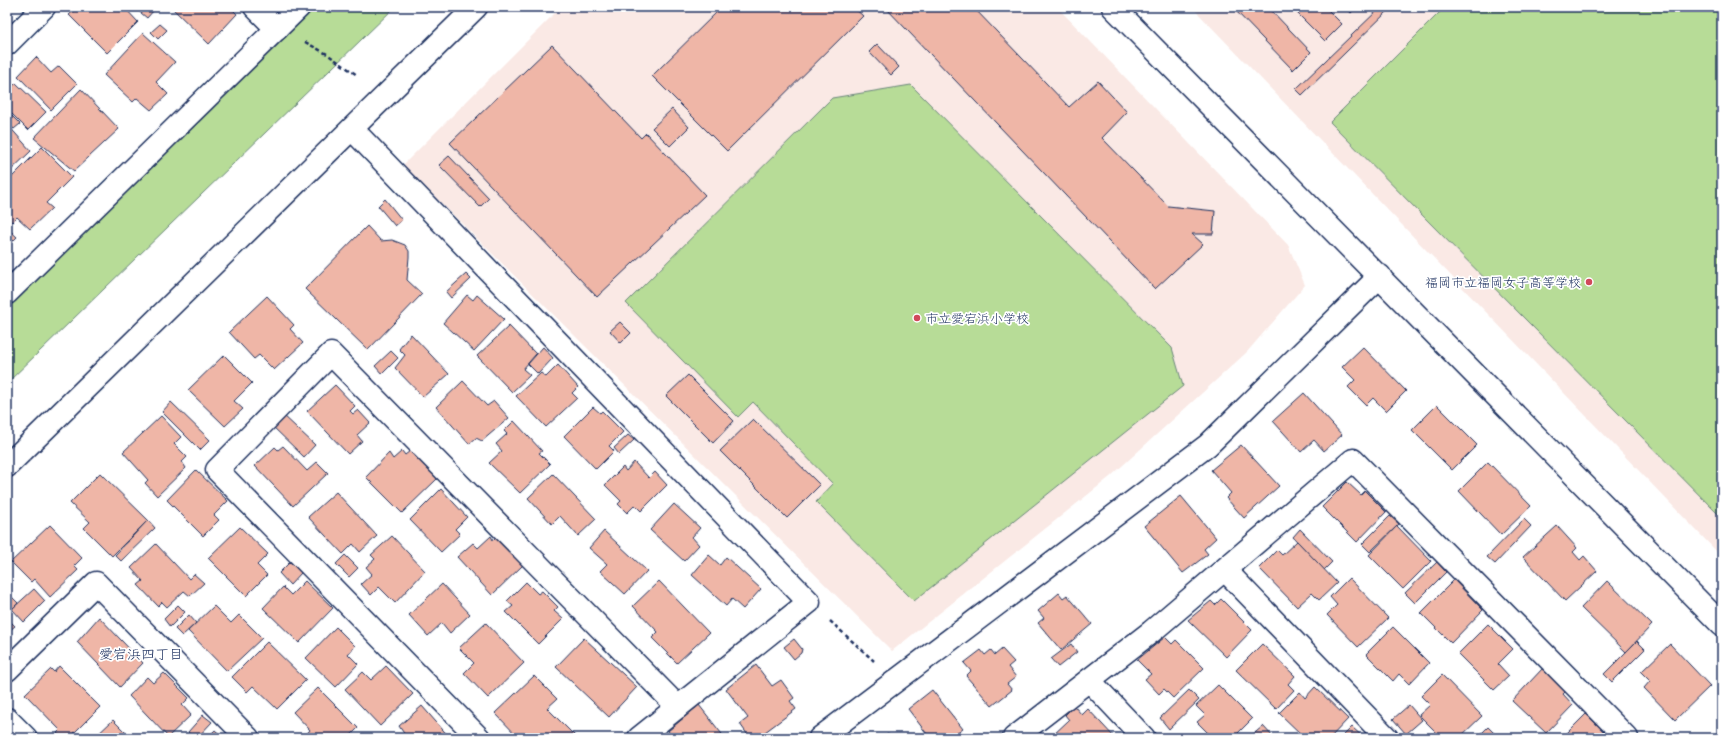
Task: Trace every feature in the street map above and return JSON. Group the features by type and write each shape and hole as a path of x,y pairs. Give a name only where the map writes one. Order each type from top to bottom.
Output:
{"street":[{"path":"7,44 44,7"},
{"path":"255,7 277,29"},
{"path":"7,294 299,7"},
{"path":"7,466 476,7"},
{"path":"1113,7 1380,276 1722,625"},
{"path":"352,129 809,602 639,738"},
{"path":"820,738 1208,445 1380,276"},
{"path":"479,738 216,470 331,354 678,707"},
{"path":"1014,738 1151,632 1353,460 1627,738"},
{"path":"1224,570 1387,738"},
{"path":"7,670 96,583 248,738"},
{"path":"1088,680 1144,738"},
{"path":"7,719 26,738"}],"path":[{"path":"300,40 327,54 357,75"},
{"path":"809,602 895,681"}],"shaded area":[{"name":"市立愛宕浜小学校","path":"561,7 1057,7 1288,245 1305,285 1247,352 1110,477 892,651 403,165"},
{"name":"福岡市立福岡女子高等学校","path":"1192,7 1722,7 1722,557"}],"green space":[{"path":"313,7 395,7 7,383 7,308"},
{"name":"福岡市立福岡女子高等学校","path":"1445,7 1722,7 1722,518 1330,122"},
{"path":"911,85 1172,348 1183,386 914,601 816,502 833,484 753,402 738,417 626,303 832,98"}],"building":[{"path":"78,7 124,7 138,22 107,53 69,15"},
{"path":"150,7 154,10 147,18 135,8"},
{"path":"171,7 230,7 237,14 209,44"},
{"path":"722,7 853,7 863,16 727,151 652,76"},
{"path":"885,7 973,7 1069,107 1098,81 1127,112 1102,138 1168,206 1215,211 1213,234 1192,234 1203,244 1155,289"},
{"path":"1232,7 1268,7 1311,52 1293,70"},
{"path":"1291,7 1325,7 1342,24 1325,41"},
{"path":"1345,7 1357,7 1351,13"},
{"path":"1381,7 1392,7 1302,95 1296,89"},
{"path":"160,24 167,30 158,39 151,32"},
{"path":"143,33 175,62 156,82 168,94 151,110 137,98 133,102 104,75"},
{"path":"877,44 899,67 891,75 869,52"},
{"path":"552,45 641,138 646,133 705,195 597,297 450,143"},
{"path":"36,57 51,73 59,66 77,84 51,110 18,76"},
{"path":"16,83 46,112 28,130 7,109 7,92"},
{"path":"81,89 119,129 74,171 34,138"},
{"path":"672,109 689,127 670,146 652,128"},
{"path":"8,112 20,124 14,129 7,123"},
{"path":"7,124 31,151 7,174"},
{"path":"42,147 72,177 46,203 52,208 30,229 17,217 12,222 7,217 7,182"},
{"path":"449,156 489,198 480,207 439,165"},
{"path":"385,199 402,220 395,226 378,206"},
{"path":"367,226 381,241 392,240 405,245 409,251 407,280 422,294 368,350 305,289"},
{"path":"7,228 17,237 7,247"},
{"path":"466,274 471,279 451,298 446,292"},
{"path":"467,295 473,300 477,295 504,319 474,351 443,323"},
{"path":"267,296 294,325 290,329 303,343 274,370 259,355 254,359 229,332"},
{"path":"620,322 631,333 621,343 610,331"},
{"path":"509,326 536,354 523,369 530,375 512,392 477,356"},
{"path":"411,334 449,374 423,397 395,368 405,355 399,349"},
{"path":"543,347 553,358 538,374 528,364"},
{"path":"1363,347 1406,391 1386,411 1373,398 1366,405 1348,387 1355,380 1342,367"},
{"path":"391,351 398,358 382,374 375,366"},
{"path":"224,355 252,383 234,401 243,409 225,426 188,390"},
{"path":"558,365 578,387 572,393 577,398 546,427 516,396 541,373 546,377"},
{"path":"688,375 734,421 713,443 666,396"},
{"path":"463,381 487,406 494,401 509,418 482,441 476,438 469,444 436,407"},
{"path":"335,385 355,406 350,411 353,414 358,410 370,423 357,435 362,441 348,454 307,411"},
{"path":"1304,393 1342,435 1324,451 1314,440 1301,452 1273,421"},
{"path":"171,402 210,440 200,450 162,412"},
{"path":"1437,405 1477,445 1452,470 1412,430"},
{"path":"593,407 600,413 602,411 623,432 609,446 614,451 596,469 564,436"},
{"path":"281,413 315,445 304,457 269,423"},
{"path":"161,416 181,437 174,444 187,457 182,462 186,468 157,496 145,483 148,480 123,452"},
{"path":"753,419 820,485 787,518 720,451"},
{"path":"514,421 542,451 539,453 550,464 520,493 489,463 502,451 496,444 507,434 504,431"},
{"path":"628,435 634,440 619,454 614,448"},
{"path":"1241,445 1279,486 1244,518 1226,498 1231,493 1211,470"},
{"path":"283,446 307,471 317,462 328,473 293,506 255,466 275,447 278,450"},
{"path":"402,451 405,455 410,451 438,478 402,513 366,477 389,453 393,459"},
{"path":"634,462 649,478 655,472 667,485 641,511 635,505 627,513 618,504 621,501 605,485 623,467 626,471"},
{"path":"1488,462 1531,506 1501,535 1459,491"},
{"path":"196,470 228,501 214,515 219,520 203,536 167,500"},
{"path":"100,473 148,520 112,556 84,528 90,522 70,503"},
{"path":"553,474 596,519 578,536 560,516 552,524 528,498"},
{"path":"1347,482 1361,495 1365,491 1386,512 1357,542 1322,507"},
{"path":"441,489 467,517 455,529 460,534 441,552 410,520"},
{"path":"336,492 377,536 360,552 353,544 343,554 308,517"},
{"path":"1181,496 1216,538 1204,549 1208,554 1183,573 1144,526"},
{"path":"674,504 700,528 692,537 699,545 684,561 650,530"},
{"path":"1390,516 1399,524 1370,552 1362,544"},
{"path":"1524,519 1531,526 1495,564 1487,557"},
{"path":"148,520 155,528 121,561 115,555"},
{"path":"50,525 82,558 74,566 78,570 50,597 34,579 31,582 11,562"},
{"path":"1397,526 1431,561 1403,589 1369,555"},
{"path":"1557,526 1577,548 1573,552 1580,560 1584,556 1597,571 1565,601 1523,557"},
{"path":"240,527 268,554 257,565 267,575 246,596 208,558"},
{"path":"1300,529 1332,562 1324,570 1293,537"},
{"path":"604,531 647,571 625,594 600,571 607,564 589,548"},
{"path":"392,536 425,571 395,603 379,587 371,595 361,584 372,574 366,567 375,559 371,555"},
{"path":"491,536 493,540 496,537 523,565 492,595 457,557 473,543 478,548"},
{"path":"1297,541 1337,583 1319,600 1312,593 1297,607 1259,568 1277,550 1282,555"},
{"path":"156,544 189,579 194,574 204,583 190,596 184,591 167,607 162,602 158,606 138,585 143,581 131,568"},
{"path":"345,555 358,568 349,577 336,564"},
{"path":"709,555 720,565 726,557 761,589 743,609 732,599 726,606 692,575"},
{"path":"290,562 301,573 290,585 279,573"},
{"path":"1437,562 1446,572 1415,603 1405,593"},
{"path":"1349,578 1388,618 1358,647 1327,615 1337,605 1330,597"},
{"path":"1454,580 1483,610 1451,643 1421,613"},
{"path":"305,581 333,608 299,643 263,608 283,587 291,595"},
{"path":"659,581 709,633 677,663 652,638 658,632 633,606"},
{"path":"1607,581 1652,625 1626,652 1581,608"},
{"path":"526,582 538,594 542,591 558,607 554,611 563,619 538,644 506,612 513,606 507,601"},
{"path":"442,584 470,614 450,633 442,623 428,636 409,615"},
{"path":"34,589 45,601 24,622 12,609"},
{"path":"7,592 18,603 7,614"},
{"path":"1059,593 1063,598 1067,595 1092,624 1061,650 1038,623 1044,618 1038,611"},
{"path":"1221,599 1252,630 1226,657 1188,620 1211,601 1215,605"},
{"path":"178,605 185,612 170,627 164,619"},
{"path":"214,606 231,623 239,615 262,638 227,671 188,631"},
{"path":"189,615 196,623 182,636 175,629"},
{"path":"99,617 143,663 120,687 77,642"},
{"path":"7,618 15,626 9,631 12,635 7,640"},
{"path":"486,623 524,663 488,698 464,673 474,663 459,648"},
{"path":"1488,624 1513,649 1498,664 1509,676 1494,690 1458,654"},
{"path":"336,627 355,646 348,654 358,664 336,687 306,658"},
{"path":"1393,627 1429,663 1409,684 1399,674 1393,681 1366,654"},
{"path":"1165,637 1172,644 1176,640 1204,668 1173,698 1164,689 1159,694 1145,679 1151,674 1137,660"},
{"path":"584,638 637,687 609,717 556,667"},
{"path":"794,639 802,649 801,653 794,659 784,647"},
{"path":"1637,641 1645,649 1612,682 1604,674"},
{"path":"267,642 306,680 277,709 253,686 247,692 232,677"},
{"path":"1071,644 1077,652 1058,667 1051,659"},
{"path":"1262,644 1295,676 1288,684 1294,690 1276,709 1236,670"},
{"path":"1670,644 1710,686 1675,720 1644,688 1650,681 1641,672"},
{"path":"1002,649 1014,662 1008,667 1016,677 1007,684 1012,690 992,706 966,676 971,671 964,663 981,650 985,655 991,650 995,655"},
{"path":"756,665 772,686 781,680 794,698 790,701 796,709 757,738 750,738 740,724 748,718 726,689"},
{"path":"59,666 100,707 69,738 62,738 57,733 60,730 25,694 51,669 54,672"},
{"path":"386,666 413,694 380,726 345,689 363,672 371,680"},
{"path":"1543,668 1566,691 1563,694 1573,705 1546,733 1512,701"},
{"path":"164,673 189,698 182,705 191,715 168,737 129,696 147,677 153,683"},
{"path":"1442,675 1482,716 1459,738 1442,738 1419,715 1430,705 1421,696"},
{"path":"534,676 557,699 547,708 577,738 519,738 495,713"},
{"path":"1218,685 1252,719 1233,738 1213,738 1197,722 1205,715 1196,706"},
{"path":"1315,687 1348,719 1330,738 1305,738 1279,713 1300,692 1305,698"},
{"path":"318,688 358,728 348,738 304,737 310,730 293,712"},
{"path":"932,690 963,729 951,738 930,738 908,709"},
{"path":"1189,690 1199,700 1169,729 1160,718"},
{"path":"699,705 725,738 673,738 668,731"},
{"path":"1409,705 1422,720 1406,734 1393,719"},
{"path":"422,706 450,738 407,738 399,726"},
{"path":"1074,706 1082,715 1088,709 1115,738 1054,738 1052,736 1069,720 1065,715"},
{"path":"1586,714 1608,735 1606,738 1562,738"},
{"path":"203,715 212,722 197,738 194,738 188,732"},
{"path":"113,720 131,738 94,738"},
{"path":"1263,726 1274,738 1249,738"},
{"path":"1352,727 1364,738 1341,738"},
{"path":"1488,727 1499,738 1477,738"},
{"path":"215,730 224,738 207,738"},
{"path":"888,734 891,738 883,738"}],"place":[{"name":"福岡市立福岡女子高等学校","path":"1589,282"},
{"name":"市立愛宕浜小学校","path":"917,318"}],"district":[{"name":"愛宕浜四丁目","path":"141,654"}]}
